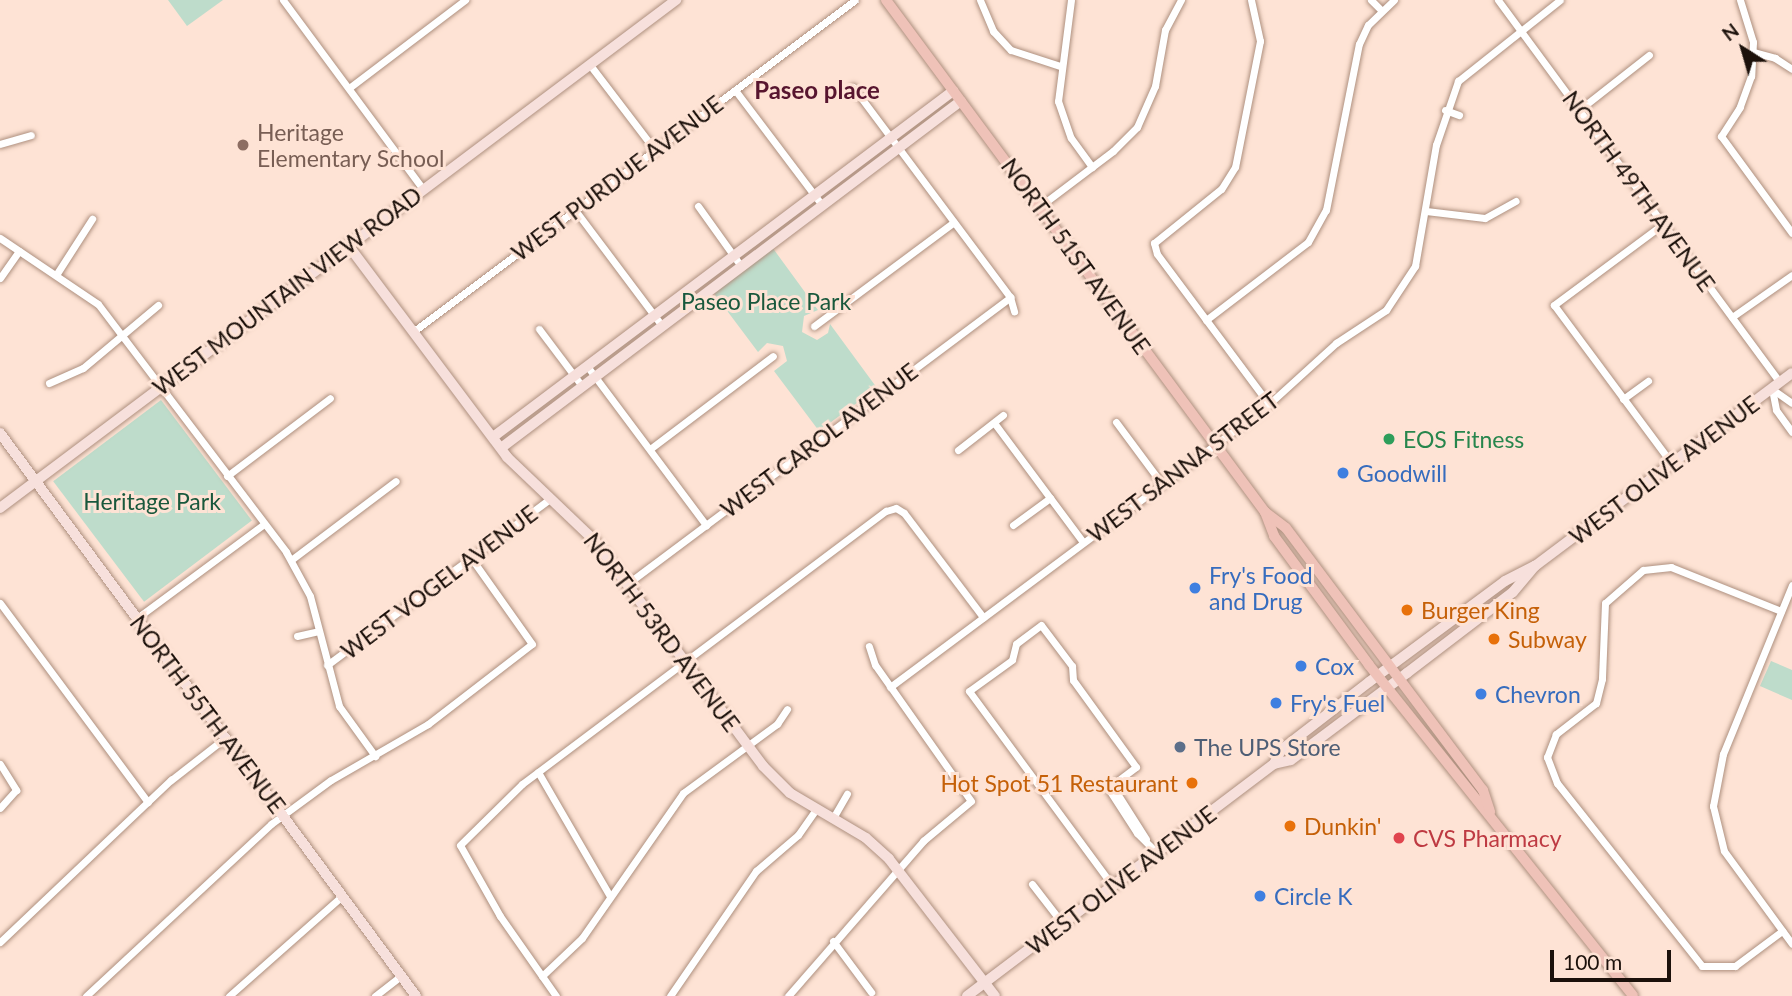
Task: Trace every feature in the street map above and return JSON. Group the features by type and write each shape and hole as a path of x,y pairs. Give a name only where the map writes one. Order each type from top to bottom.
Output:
{"main road":[{"name":"NORTH 51ST AVENUE","path":"886,0 1265,512 1286,528 1483,790 1490,812"},
{"name":"NORTH 51ST AVENUE","path":"1265,512 1274,536 1377,676 1472,799 1490,812 1633,996"}],"street":[{"path":"283,0 423,189"},
{"path":"349,88 465,0"},
{"name":"WEST MOUNTAIN VIEW ROAD","path":"0,508 676,0"},
{"name":"WEST PURDUE AVENUE","path":"414,331 855,0"},
{"path":"980,0 993,31 1012,50 1060,66"},
{"path":"1071,0 1060,66 1060,113 1092,167"},
{"path":"1039,206 1127,139 1144,115 1155,86 1165,30 1181,0"},
{"path":"1251,0 1260,41 1235,167 1221,189 1154,243 1206,320 1269,404"},
{"path":"1371,0 1381,10"},
{"path":"1206,320 1308,242 1326,210 1359,44 1381,10 1394,0"},
{"name":"NORTH 49TH AVENUE","path":"1498,0 1732,317 1776,386 1792,403"},
{"name":"WEST SANNA STREET","path":"890,687 1269,404 1336,343 1386,310 1415,267 1445,110 1458,81 1520,29 1560,0"},
{"path":"1740,0 1753,52 1744,99 1721,136 1792,233"},
{"path":"1753,52 1775,58 1792,69"},
{"path":"1579,110 1649,55"},
{"path":"590,65 655,150"},
{"path":"853,87 1010,297 1014,310"},
{"path":"735,90 822,205"},
{"path":"493,437 953,90"},
{"path":"501,448 961,101"},
{"path":"1445,110 1459,115"},
{"path":"0,144 32,135"},
{"path":"1426,211 1485,218 1516,201"},
{"path":"698,206 741,266"},
{"path":"575,210 662,326"},
{"path":"56,275 92,219"},
{"path":"814,326 954,222"},
{"path":"1663,224 1554,305 1672,464"},
{"path":"0,238 98,304 291,561 310,596 339,706 375,756"},
{"name":"NORTH 53RD AVENUE","path":"348,245 501,448 580,523 747,746 775,779 816,809 866,838 898,868 995,996"},
{"path":"0,278 19,251"},
{"path":"1732,317 1792,275"},
{"name":"WEST CAROL AVENUE","path":"627,583 1010,297"},
{"path":"49,383 83,368 158,305"},
{"path":"539,329 582,386"},
{"path":"650,449 773,356"},
{"path":"587,366 706,525"},
{"name":"WEST OLIVE AVENUE","path":"1274,764 1281,750 1377,676 1505,581 1535,566 1792,373"},
{"path":"1623,399 1648,381"},
{"name":"NORTH 49TH AVENUE","path":"1776,386 1776,410 1792,432"},
{"path":"227,476 330,398"},
{"path":"958,450 995,424 1003,415"},
{"path":"1116,422 1162,484"},
{"path":"995,424 1083,542"},
{"name":"NORTH 55TH AVENUE","path":"0,433 416,996"},
{"path":"291,561 396,481"},
{"name":"WEST VOGEL AVENUE","path":"327,665 551,498"},
{"path":"1013,526 1050,498"},
{"path":"556,996 460,845 538,772 896,508 904,513 983,617"},
{"path":"137,618 264,524"},
{"path":"86,996 236,853 283,815 331,780 428,724 532,643 471,558"},
{"name":"WEST OLIVE AVENUE","path":"967,996 1274,764 1291,760 1399,679 1513,592 1535,566"},
{"path":"1781,611 1671,567 1643,570 1605,603 1602,678 1596,703 1556,734 1548,752 1549,771 1557,783 1692,959 1712,969 1735,966 1782,931"},
{"path":"1792,585 1716,778 1713,806 1724,851 1792,944"},
{"path":"0,603 148,802"},
{"path":"1113,886 969,691 1012,660 1016,644 1041,625 1072,666 1073,680 1136,767 1108,788 1130,824 1157,853"},
{"path":"297,636 318,631"},
{"path":"788,996 833,941 862,914 898,868 971,801 890,687 869,646"},
{"path":"542,976 568,955 682,793 777,724 787,709"},
{"path":"0,943 148,802 225,737"},
{"path":"0,764 16,790 0,808"},
{"path":"538,772 610,896"},
{"path":"833,818 847,794"},
{"path":"670,996 756,871 798,835 816,809"},
{"path":"1032,884 1063,924"},
{"path":"229,996 342,896"},
{"path":"833,941 871,992"},
{"path":"375,996 401,976"},
{"path":"93,989 100,996"}],"green space":[{"path":"168,0 223,0 187,26"},
{"name":"Paseo Place Park","path":"772,247 818,310 804,316 802,332 817,340 828,333 830,324 877,388 819,431 774,371 787,361 783,346 767,343 758,352 713,292"},
{"name":"Heritage Park","path":"161,400 252,521 144,602 53,481"},
{"path":"1771,661 1792,670 1792,700 1760,686"}],"place":[{"name":"Heritage Elementary School","path":"243,145"},
{"name":"EOS Fitness","path":"1389,439"},
{"name":"Goodwill","path":"1343,473"},
{"name":"Fry's Food and Drug","path":"1195,588"},
{"name":"Burger King","path":"1407,610"},
{"name":"Subway","path":"1494,639"},
{"name":"Cox","path":"1301,666"},
{"name":"Chevron","path":"1481,694"},
{"name":"Fry's Fuel","path":"1276,703"},
{"name":"The UPS Store","path":"1180,747"},
{"name":"Hot Spot 51 Restaurant","path":"1192,783"},
{"name":"Dunkin'","path":"1290,826"},
{"name":"CVS Pharmacy","path":"1399,838"},
{"name":"Circle K","path":"1260,896"}],"district":[{"name":"Paseo place","path":"817,90"}]}
